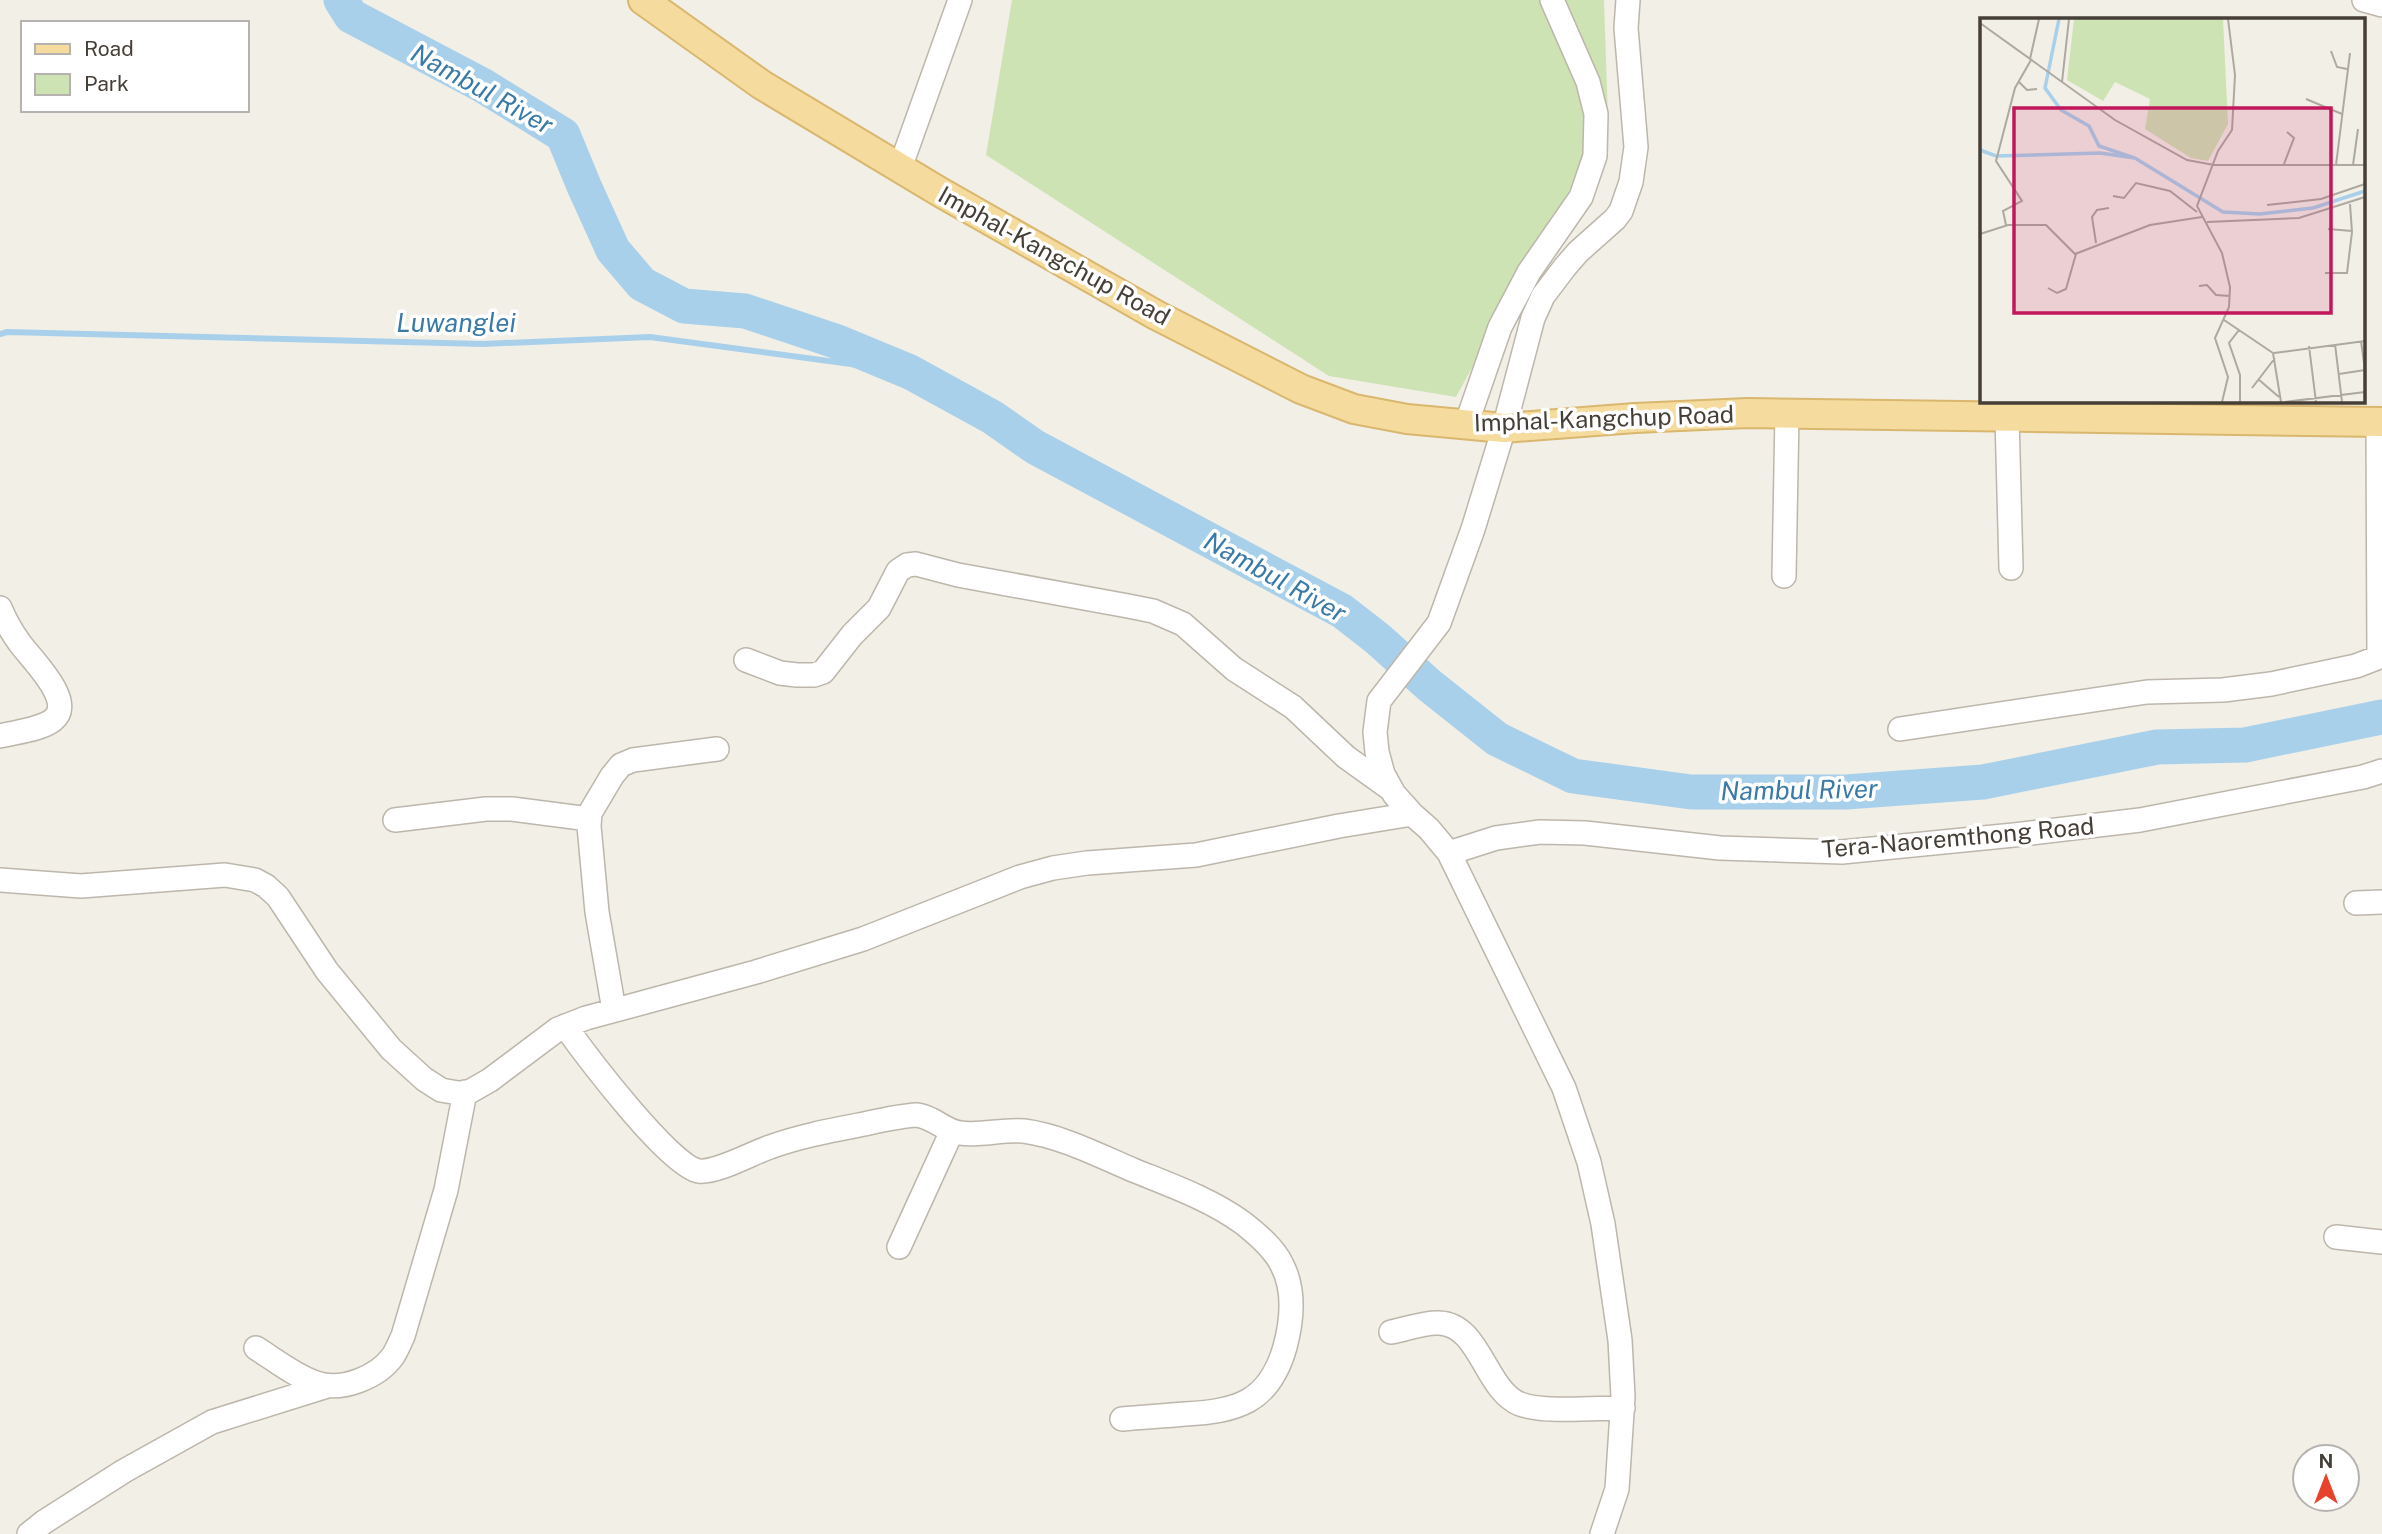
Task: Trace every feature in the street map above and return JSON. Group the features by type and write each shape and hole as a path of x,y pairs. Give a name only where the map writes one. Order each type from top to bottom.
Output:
{"main road":[{"name":"Imphal-Kangchup Road","path":"643,0 762,85 900,168 1156,314 1301,390 1354,409 1407,419 1504,428 1635,418 2023,412 2380,422"}],"street":[{"path":"900,168 960,0"},
{"path":"1466,425 1500,327 1529,272 1581,197 1595,156 1596,114 1588,82 1552,0"},
{"path":"1602,1534 1617,1489 1623,1408 1620,1340 1603,1224 1586,1150 1564,1088 1449,853 1412,814 1392,790 1383,774 1375,732 1379,701 1439,623 1473,529 1504,428 1533,318 1543,296 1578,252 1615,219 1626,201 1636,147 1627,40 1628,0"},
{"path":"2364,0 2382,5"},
{"path":"2011,568 2023,412"},
{"path":"1784,576 1787,414"},
{"path":"1900,729 2147,692 2223,690 2271,684 2356,666 2381,656 2380,422"},
{"path":"746,660 780,673 797,676 814,676 823,672 852,635 879,608 898,571 907,565 916,564 958,575 1153,611 1183,624 1234,669 1293,707 1346,757 1392,790"},
{"path":"0,608 18,642 59,696 60,705 52,721 0,736"},
{"path":"614,1010 597,912 590,813 612,776 626,762 717,749"},
{"name":"Tera-Naoremthong Road","path":"1449,853 1496,838 1540,832 1585,833 1720,848 1842,852 2140,820 2363,777 2382,771"},
{"path":"395,820 486,809 512,809 589,819"},
{"path":"0,880 81,886 225,875 255,880 278,897 327,971 405,1063 441,1090 452,1093 465,1092 490,1080 537,1043 565,1026 863,939 998,884 1053,868 1196,855 1412,814"},
{"path":"2356,904 2382,902"},
{"path":"565,1026 636,1116 681,1162 698,1171 714,1169 782,1143 909,1115 925,1116 953,1132 971,1134 1004,1130 1064,1142 1202,1199 1242,1222 1267,1244 1282,1265 1290,1288 1289,1332 1281,1359 1270,1382 1257,1396 1239,1406 1218,1412 1122,1419"},
{"path":"29,1534 44,1521 124,1471 212,1422 327,1386 351,1383 383,1367 395,1354 403,1336 446,1190 465,1092"},
{"path":"899,1247 953,1132"},
{"path":"2336,1237 2382,1242"},
{"path":"1391,1332 1432,1323 1452,1325 1469,1340 1502,1391 1521,1405 1541,1408 1623,1408"},
{"path":"256,1348 300,1376 327,1386"}],"green space":[{"path":"1012,0 1604,0 1608,120 1456,397 1329,376 986,155"}],"waterway":[{"name":"Nambul River","path":"341,0 351,16 482,85 563,135 613,250 642,284 684,306 745,311 835,341 910,372 992,417 1035,447 1342,611 1497,739 1573,776 1691,792 1846,792 1983,782 2157,747 2245,745 2382,717"},
{"name":"Luwanglei","path":"0,334 7,332 483,344 650,337 910,372"}]}
